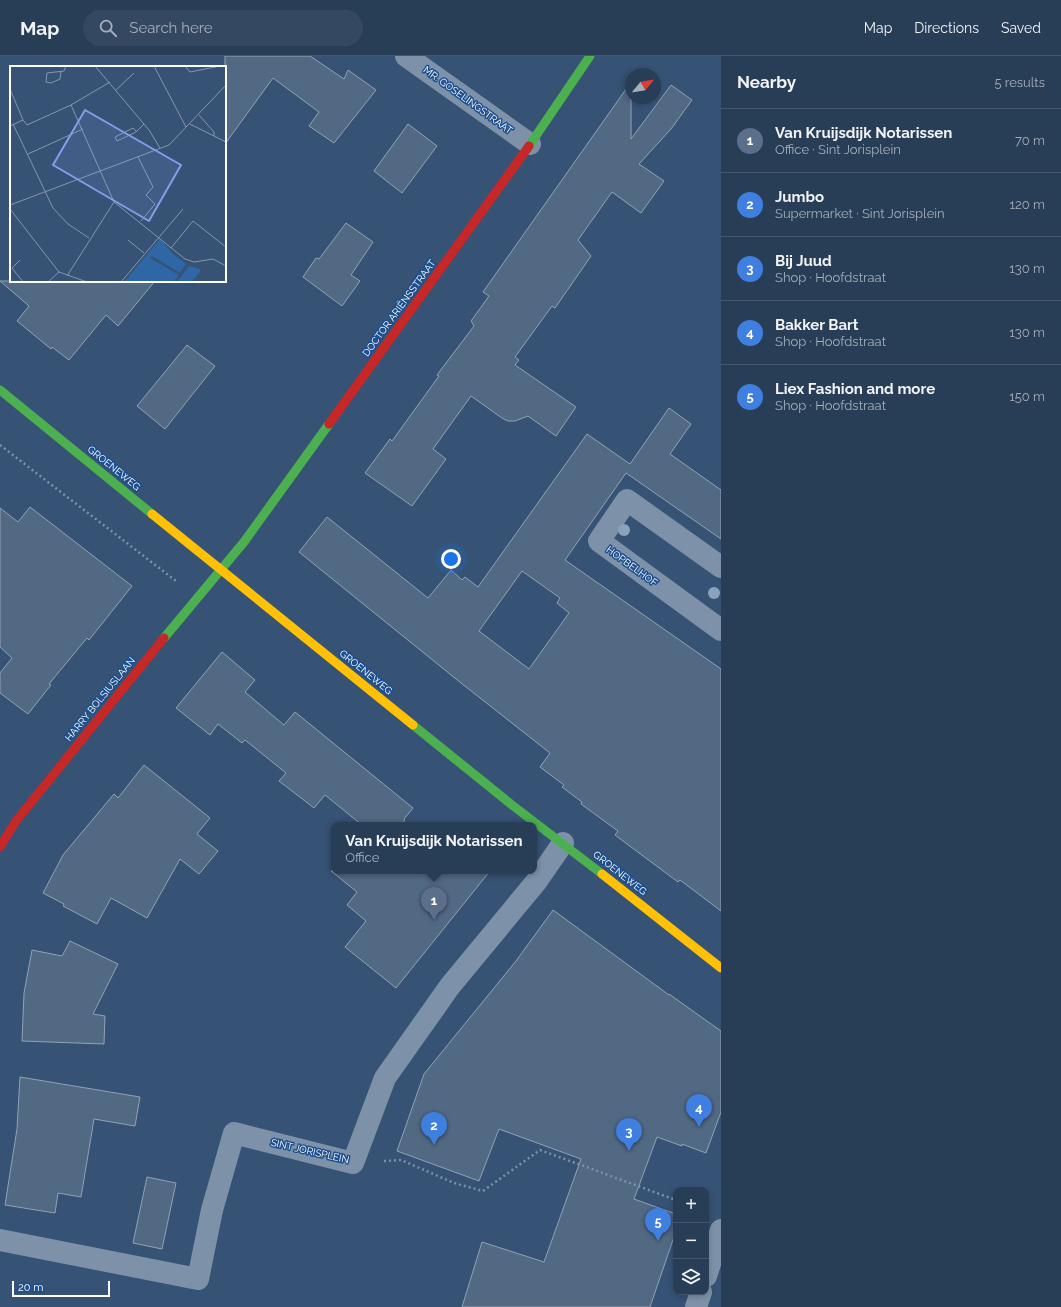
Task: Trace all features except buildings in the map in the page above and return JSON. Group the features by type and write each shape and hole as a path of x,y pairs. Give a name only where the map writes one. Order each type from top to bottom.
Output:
{"street":[{"name":"MR. GOSELINGSTRAAT","path":"406,56 530,144"},
{"name":"DOCTOR ARIËNSSTRAAT","path":"221,568 244,542 530,144 590,56"},
{"name":"GROENEWEG","path":"0,390 535,822"},
{"name":"HOPBELHOF","path":"721,567 627,500 599,541 721,630"},
{"name":"HARRY BOLSIUSLAAN","path":"0,847 16,821 221,568"},
{"name":"GROENEWEG","path":"537,824 721,968"},
{"name":"SINT JORISPLEIN","path":"0,1240 198,1279 212,1210 234,1133 353,1163 385,1078 450,986 536,882 563,843"},
{"path":"709,1267 721,1230"},
{"path":"696,1307 700,1295"}],"path":[{"path":"0,446 179,583"},
{"path":"353,1163 401,1160 454,1183 483,1191 540,1150 673,1199"}],"traffic: fast":[{"path":"529,146 590,56"},
{"path":"0,390 152,514"},
{"path":"164,638 244,542 329,424"},
{"path":"413,725 534,822"},
{"path":"537,824 602,874"}],"traffic: slow":[{"path":"152,514 413,725"},
{"path":"602,874 721,968"}],"traffic: jam":[{"path":"329,424 529,146"},
{"path":"0,847 16,821 164,638"}],"place":[{"name":"Van Kruijsdijk Notarissen","path":"434,920"},
{"name":"Bakker Bart","path":"699,1127"},
{"name":"Jumbo","path":"434,1145"},
{"name":"Bij Juud","path":"629,1151"},
{"name":"Liex Fashion and more","path":"658,1241"}]}
